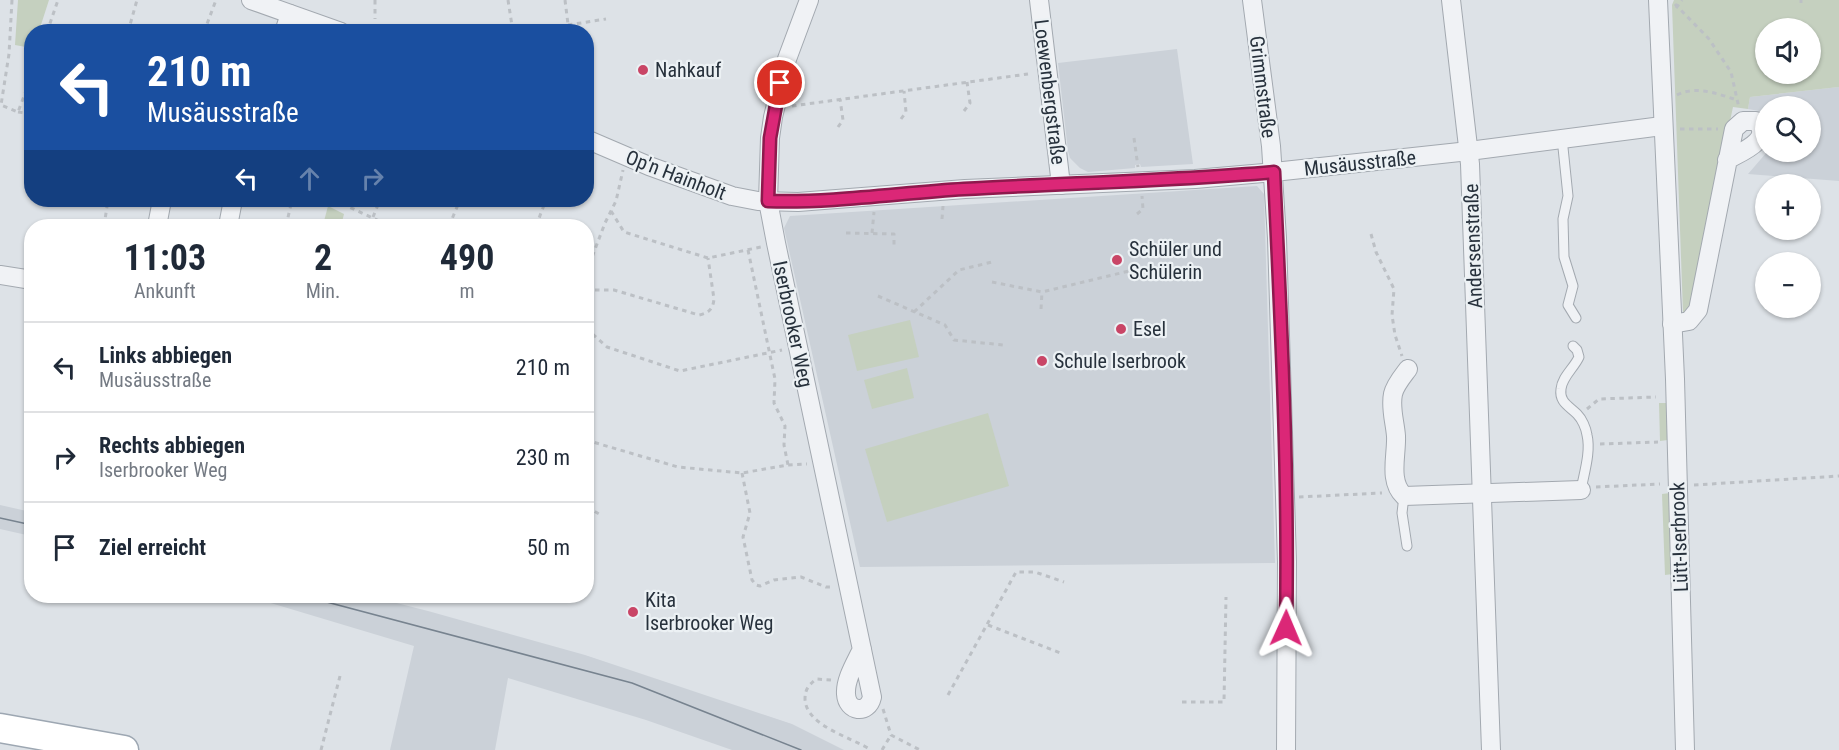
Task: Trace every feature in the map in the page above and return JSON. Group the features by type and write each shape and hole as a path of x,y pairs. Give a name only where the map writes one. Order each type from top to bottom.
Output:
{"main road":[{"path":"0,728 124,750"}],"street":[{"path":"251,0 318,24"},
{"name":"Iserbrooker Weg","path":"808,0 787,59 775,108 770,138 768,201 850,585 872,697 871,704 865,709 851,707 847,702 846,686"},
{"name":"Loewenbergstraße","path":"1039,0 1061,185"},
{"name":"Grimmstraße","path":"1252,0 1274,172 1279,273 1287,540 1286,750"},
{"name":"Andersenstraße","path":"1451,0 1469,151 1491,750"},
{"name":"Lütt-Iserbrook","path":"1658,0 1667,127 1685,750"},
{"path":"287,24 290,14"},
{"path":"1672,324 1689,321 1698,310 1727,160 1738,125 1756,121 1760,125 1759,139 1754,145 1727,160"},
{"name":"Musäusstraße","path":"768,201 834,200 966,189 1195,179 1469,151 1667,127"},
{"name":"Op'n Hainholt","path":"594,143 732,196 768,201"},
{"path":"0,275 24,279"},
{"path":"1408,369 1394,390 1392,400 1396,437 1394,466 1401,494 1483,494 1581,490"},
{"path":"846,686 862,649"}],"lane":[{"path":"1562,138 1568,196 1563,219 1564,257 1573,286 1568,306 1576,318"},
{"path":"1573,346 1579,357 1562,383 1560,392 1567,407 1579,415 1587,434 1588,445 1581,490"},
{"path":"1401,494 1403,531 1407,546"}],"path":[{"path":"12,0 9,54 1,104 24,113"},
{"path":"50,24 58,0"},
{"path":"130,24 137,0"},
{"path":"207,24 216,0"},
{"path":"375,0 375,19"},
{"path":"508,0 512,24"},
{"path":"565,0 568,24"},
{"path":"1667,127 1738,125 1737,100 1731,72 1709,39 1671,0"},
{"path":"574,24 606,19"},
{"path":"775,108 1028,74"},
{"path":"964,111 970,103 967,82"},
{"path":"1671,99 1683,92 1697,90 1737,100"},
{"path":"901,119 906,112 903,91"},
{"path":"18,112 24,96"},
{"path":"838,127 843,120 840,99"},
{"path":"1134,138 1139,171"},
{"path":"594,253 616,201 627,157"},
{"path":"1137,214 1143,209 1142,192"},
{"path":"942,219 943,204"},
{"path":"349,207 372,218 377,207"},
{"path":"611,211 624,232 708,258 748,250 775,379 774,403 785,426 784,445 788,465"},
{"path":"872,233 873,221"},
{"path":"846,233 894,234 894,249"},
{"path":"1371,234 1376,252 1394,289 1392,315 1395,335 1408,369"},
{"path":"594,290 614,290 699,315 706,313 713,304 714,298 708,258"},
{"path":"914,312 959,270 992,262"},
{"path":"992,282 1042,292 1129,271"},
{"path":"1041,309 1042,292"},
{"path":"878,296 945,325 954,340 1003,345"},
{"path":"594,335 607,347 680,371 798,346"},
{"path":"1579,415 1599,399 1656,397"},
{"path":"594,442 678,467 742,473 788,465 824,463"},
{"path":"1588,445 1658,442"},
{"path":"742,473 750,513 743,537 752,580 756,585 801,577 826,587 850,585"},
{"path":"1686,485 1839,477"},
{"path":"1581,490 1599,486 1660,484"},
{"path":"1293,498 1401,494"},
{"path":"594,511 601,515"},
{"path":"948,695 1016,572 1035,572 1064,582"},
{"path":"1182,702 1224,702 1226,597"},
{"path":"988,625 1063,654"},
{"path":"321,750 340,676"},
{"path":"846,686 830,679 816,679 808,685 805,694 807,712 828,728 871,750"},
{"path":"884,701 883,709 891,735 920,750"},
{"path":"882,750 891,735"}],"shaded area":[{"path":"1177,49 1193,164 1141,167 1140,164 1135,165 1135,168 1088,172 1080,168 1070,158 1068,151 1058,63"},
{"path":"1839,87 1839,181 1821,180 1821,174 1748,174 1758,162 1821,162 1821,96 1759,96"},
{"path":"1755,96 1755,110 1748,109 1750,97"},
{"name":"Schule Iserbrook","path":"1257,186 1264,194 1275,563 860,567 784,228 790,216"},
{"path":"0,505 24,510 24,534 0,529"},
{"path":"270,603 397,603 428,611 585,655 792,724 844,750 732,750 646,720 508,678 495,750 390,750 414,646"}],"green space":[{"path":"18,0 49,0 41,24 24,24 24,47 15,45"},
{"path":"1674,0 1839,0 1839,87 1755,96 1750,97 1748,109 1733,107 1691,305 1689,312 1683,313 1672,5"},
{"path":"328,207 344,214 343,219 325,219"},
{"path":"910,320 919,357 857,371 848,335"},
{"path":"907,368 914,398 872,409 864,380"},
{"path":"1659,403 1667,403 1668,440 1660,441"},
{"path":"988,413 1009,486 887,522 865,449"},
{"path":"1670,493 1673,574 1665,575 1662,494"}],"tram line":[{"path":"0,518 24,523"},
{"path":"330,603 632,683 801,750"}],"place":[{"name":"Nahkauf","path":"643,70"},
{"name":"Schüler und Schülerin","path":"1117,260"},
{"name":"Esel","path":"1121,329"},
{"name":"Schule Iserbrook","path":"1042,361"},
{"name":"Kita Iserbrooker Weg","path":"633,612"}],"route":[{"path":"780,83 770,138 768,201 816,201 966,189 1195,179 1274,172 1287,562 1286,628"}]}
